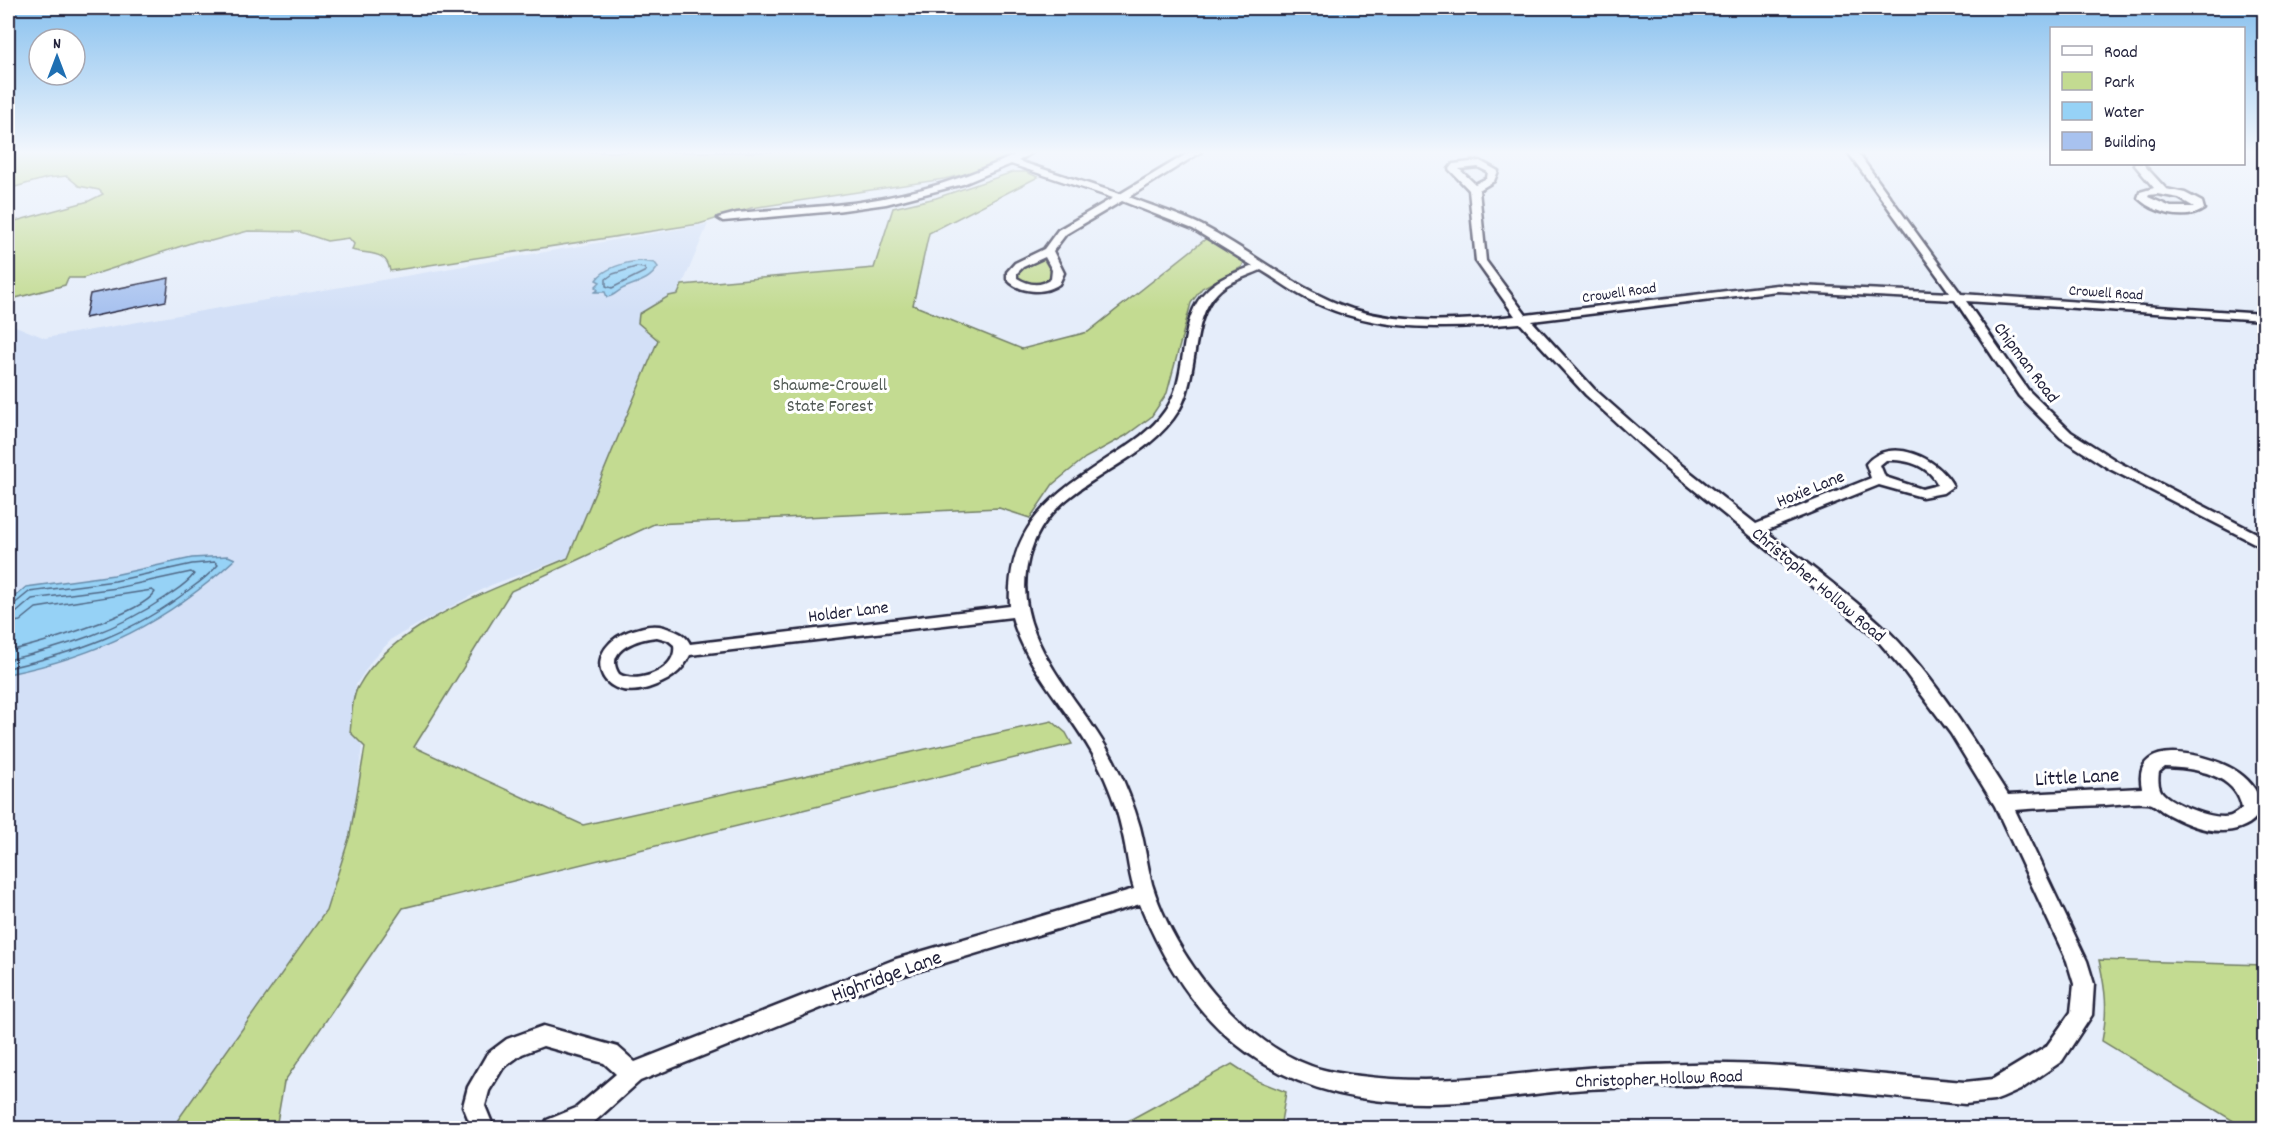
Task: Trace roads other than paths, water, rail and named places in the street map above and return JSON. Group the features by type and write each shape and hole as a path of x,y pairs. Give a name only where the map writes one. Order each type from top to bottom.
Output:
{"street":[{"path":"723,218 859,205"},
{"path":"1048,251 1062,232 1110,205"},
{"name":"Crowell Road","path":"1141,205 1197,227 1316,298 1351,312 1427,325 1524,319 1778,288 2265,317"},
{"name":"Christopher Hollow Road","path":"1261,266 1218,286 1209,293 1201,306 1178,400 1170,413 1142,440 1077,483 1042,518 1024,548 1016,579 1016,611 1041,665 1101,751 1128,818 1146,894 1179,966 1216,1012 1257,1047 1303,1074 1332,1082 1409,1092 1445,1092 1580,1079 1737,1074 1965,1093 1994,1090 2021,1076 2054,1054 2081,1015 2084,984 2078,961 2003,803 1957,729 1910,667 1878,631 1666,460 1590,392 1524,319 1481,261 1476,205"},
{"name":"Chipman Road","path":"1891,205 1958,297 2023,393 2041,413 2066,435 2113,465 2265,543"},
{"path":"2154,205 2185,212 2199,208 2198,205"},
{"path":"1882,456 1897,456 1927,464 1937,471 1946,486 1938,492 1914,492 1879,480 1873,464 1882,456"},
{"name":"Hoxie Lane","path":"1755,530 1879,480"},
{"name":"Holder Lane","path":"684,650 1016,611"},
{"path":"668,633 682,643 684,650 674,669 651,682 624,684 613,680 607,673 605,665 613,648 622,641 639,634 668,633"},
{"path":"2162,760 2183,760 2203,764 2229,776 2244,787 2252,801 2252,810 2244,819 2228,824 2202,820 2178,811 2154,795 2149,782 2150,769 2162,760"},
{"name":"Little Lane","path":"2003,803 2154,795"},
{"name":"Highridge Lane","path":"555,1128 584,1116 632,1074 897,968 1146,894"},
{"path":"483,1128 474,1106 479,1087 495,1061 514,1046 543,1036 561,1040 610,1054 632,1074"}],"water":[{"path":"640,261 655,263 658,267 647,278 612,296 607,297 605,292 595,292 598,290 595,287 600,282 596,280 604,272 622,264"},
{"path":"228,556 235,559 184,601 130,633 72,657 8,674 8,602 26,587 114,575 192,558"}],"park label":[{"name":"Shawme-Crowell State Forest","path":"830,394"}]}
